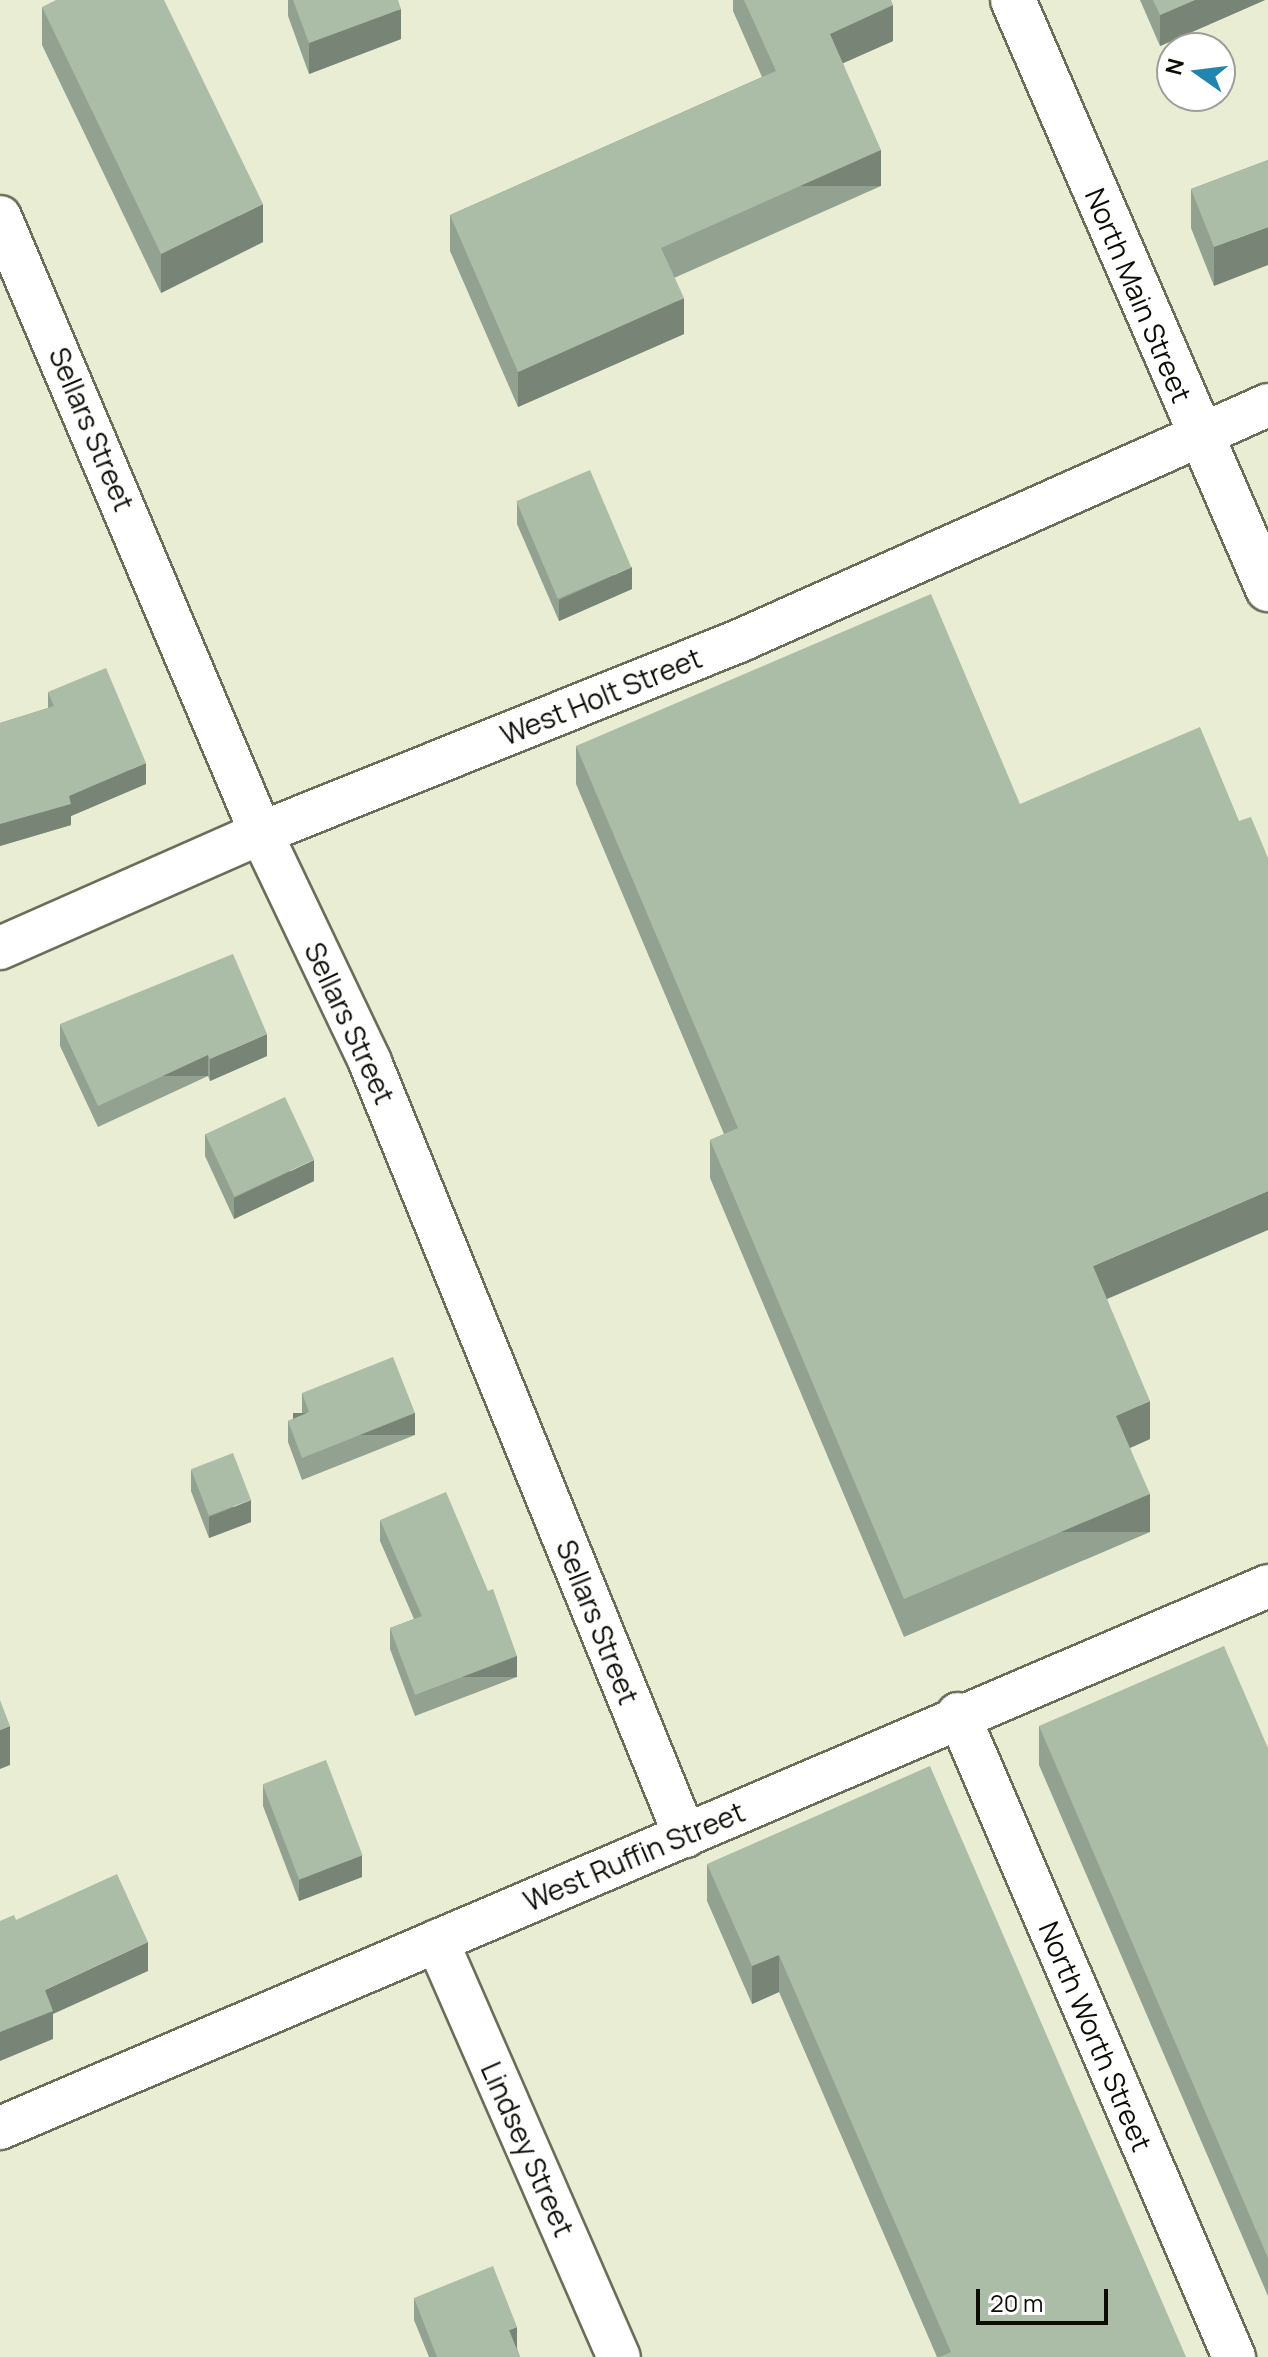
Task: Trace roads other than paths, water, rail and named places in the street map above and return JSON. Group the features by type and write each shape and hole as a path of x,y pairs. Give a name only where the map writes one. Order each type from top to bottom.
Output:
{"street":[{"name":"North Main Street","path":"1013,0 1268,589"},
{"name":"Sellars Street","path":"0,217 261,833 370,1062 685,1836"},
{"name":"West Holt Street","path":"0,948 261,833 739,641 1268,405"},
{"name":"West Ruffin Street","path":"0,2128 685,1836 958,1714 1268,1586"},
{"name":"North Worth Street","path":"958,1714 1234,2357"},
{"name":"Lindsey Street","path":"437,1941 619,2357"}]}
